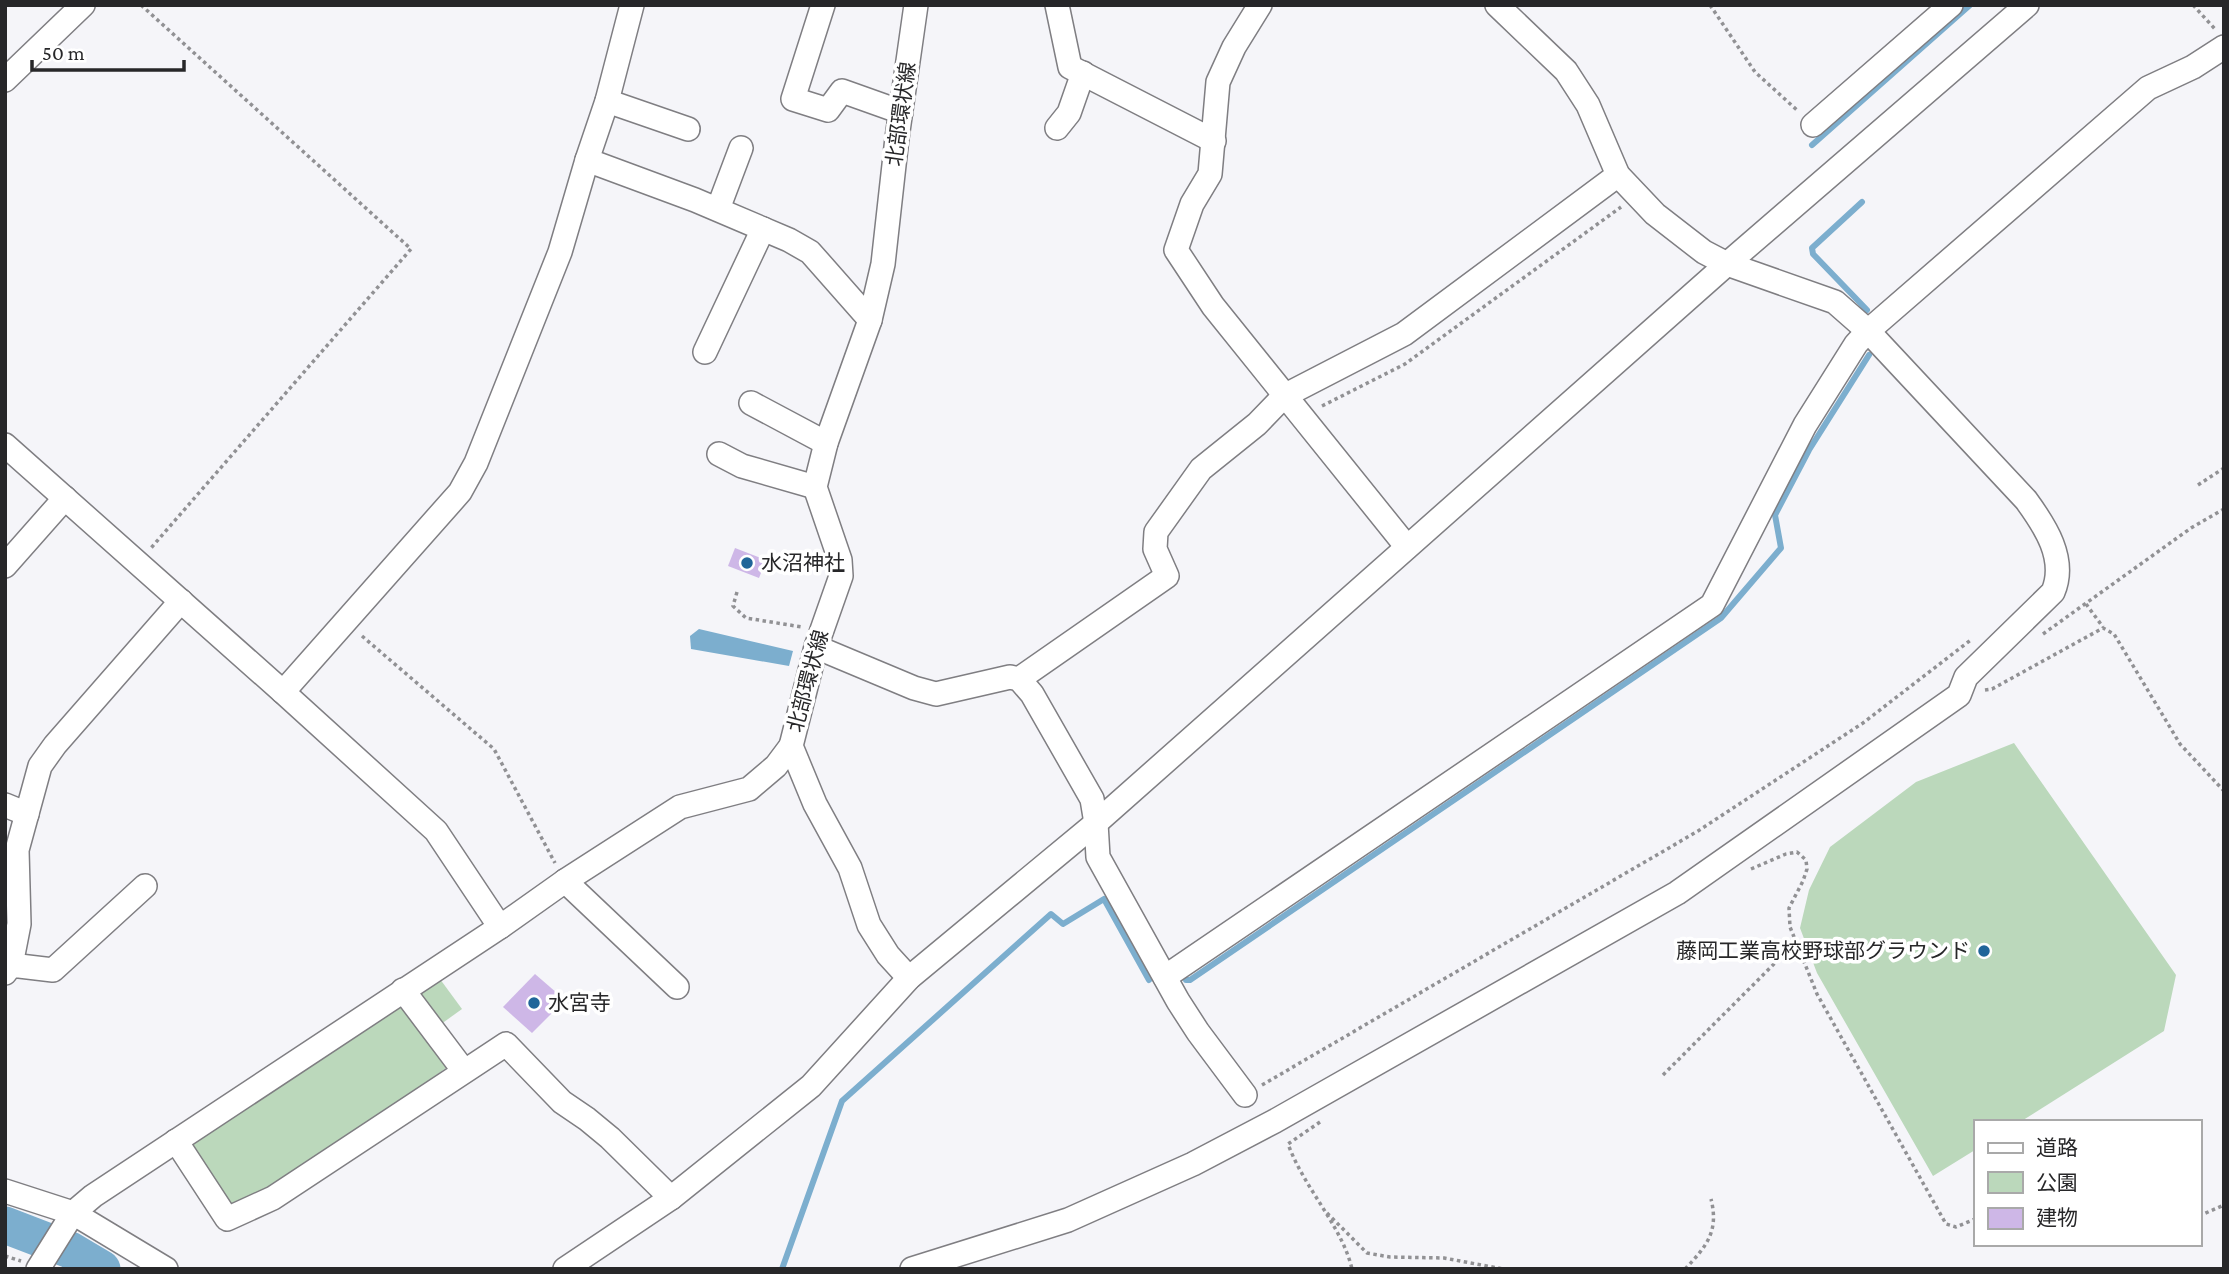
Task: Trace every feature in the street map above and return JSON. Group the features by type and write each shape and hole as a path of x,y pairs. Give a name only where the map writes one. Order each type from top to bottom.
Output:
{"street":[{"path":"5,80 83,5"},
{"path":"283,691 460,492 476,463 560,252 607,101 632,5"},
{"path":"823,5 793,99 828,110 842,91 901,112"},
{"name":"北部環状線","path":"909,978 888,955 869,925 850,868 815,804 791,746 816,647 841,576 840,559 815,487 826,443 870,320 883,264 916,5"},
{"path":"1057,5 1070,67 1214,141"},
{"path":"1260,5 1234,47 1219,82 1210,174 1192,204 1176,250 1213,306 1407,547"},
{"path":"912,1269 1068,1220 1193,1164 1287,1115 1678,894 1959,695 1966,677 2053,592 2058,573 2053,543 2026,500 1868,331 1835,302 1727,264 1676,232 1636,196 1618,175 1588,105 1566,71 1497,5"},
{"path":"1813,125 1951,5"},
{"path":"565,1269 671,1198 811,1086 909,978 1096,823 1727,264 2027,5"},
{"path":"1166,977 1712,605 1805,425 1856,345 1868,331 2148,88 2193,67 2220,38"},
{"path":"1057,128 1069,113 1083,73"},
{"path":"607,101 688,129"},
{"path":"718,209 741,148"},
{"path":"587,160 718,209 810,252 870,320"},
{"path":"816,647 914,688 936,694 1010,677 1019,678 1167,576 1155,549 1156,532 1201,469 1257,424 1284,396 1404,334 1618,175"},
{"path":"705,352 763,229"},
{"path":"751,403 826,443"},
{"path":"5,445 139,562 436,831 500,927"},
{"path":"719,454 743,466 815,487"},
{"path":"5,566 65,498"},
{"path":"145,886 53,970 8,969 19,924 17,850 40,766 55,745 181,601"},
{"path":"1019,678 1032,694 1092,799 1098,857 1198,1032 1245,1095"},
{"path":"41,1265 70,1218 93,1196 680,807 749,789 776,766 791,746"},
{"path":"5,805 27,814"},
{"path":"565,881 677,987"},
{"path":"403,990 464,1071"},
{"path":"176,1140 227,1219 273,1198 506,1044 562,1102 610,1138 671,1198"},
{"path":"5,1191 70,1218 166,1269"}],"path":[{"path":"139,562 411,249 141,5"},
{"path":"1710,5 1755,72 1813,125"},
{"path":"2193,5 2220,38"},
{"path":"2198,485 2224,468"},
{"path":"2036,640 2191,528 2224,509"},
{"path":"737,593 733,606 746,618 777,623"},
{"path":"2086,604 2103,628 2114,634 2180,744 2224,790"},
{"path":"345,621 494,749 565,881"},
{"path":"1959,695 1992,689 2103,628"},
{"path":"1245,1095 1698,831 1863,723 1982,631"},
{"path":"1749,870 1797,852 1806,860 1807,869 1803,881 1789,908 1790,927 1817,994 1945,1224 1956,1227 1974,1219"},
{"path":"1663,1075 1796,942"},
{"path":"1327,1116 1288,1144 1320,1207 1340,1237 1352,1269"},
{"path":"1685,1269 1713,1233 1715,1215 1710,1199"},
{"path":"2201,1215 2224,1205"},
{"path":"1320,1207 1367,1253 1390,1257 1444,1258 1503,1269"}],"green space":[{"name":"藤岡工業高校野球部グラウンド","path":"2014,743 2176,975 2164,1031 2023,1120 1974,1120 1974,1151 1933,1176 1817,973 1800,928 1809,890 1830,847 1916,782"},
{"path":"437,975 462,1009 437,1027 416,988"},
{"path":"396,1001 407,1004 450,1060 446,1068 354,1135 249,1203 232,1207 186,1140"}],"water":[{"path":"699,629 793,651 789,666 691,649 690,636"}],"building":[{"name":"水沼神社","path":"735,548 766,560 759,578 728,566"},
{"name":"水宮寺","path":"535,974 565,1000 532,1033 503,1007"}],"waterway":[{"path":"1812,145 1970,5"},
{"path":"1862,202 1812,248 1813,254 1867,310"},
{"path":"1186,980 1190,980 1721,618 1781,548 1775,515 1809,450 1869,355"},
{"path":"782,1269 842,1101 1051,914 1063,924 1104,899 1149,980"},
{"path":"5,1225 70,1250 102,1269"}],"place":[{"name":"水沼神社","path":"747,563"},
{"name":"藤岡工業高校野球部グラウンド","path":"1984,951"},
{"name":"水宮寺","path":"534,1003"}]}
